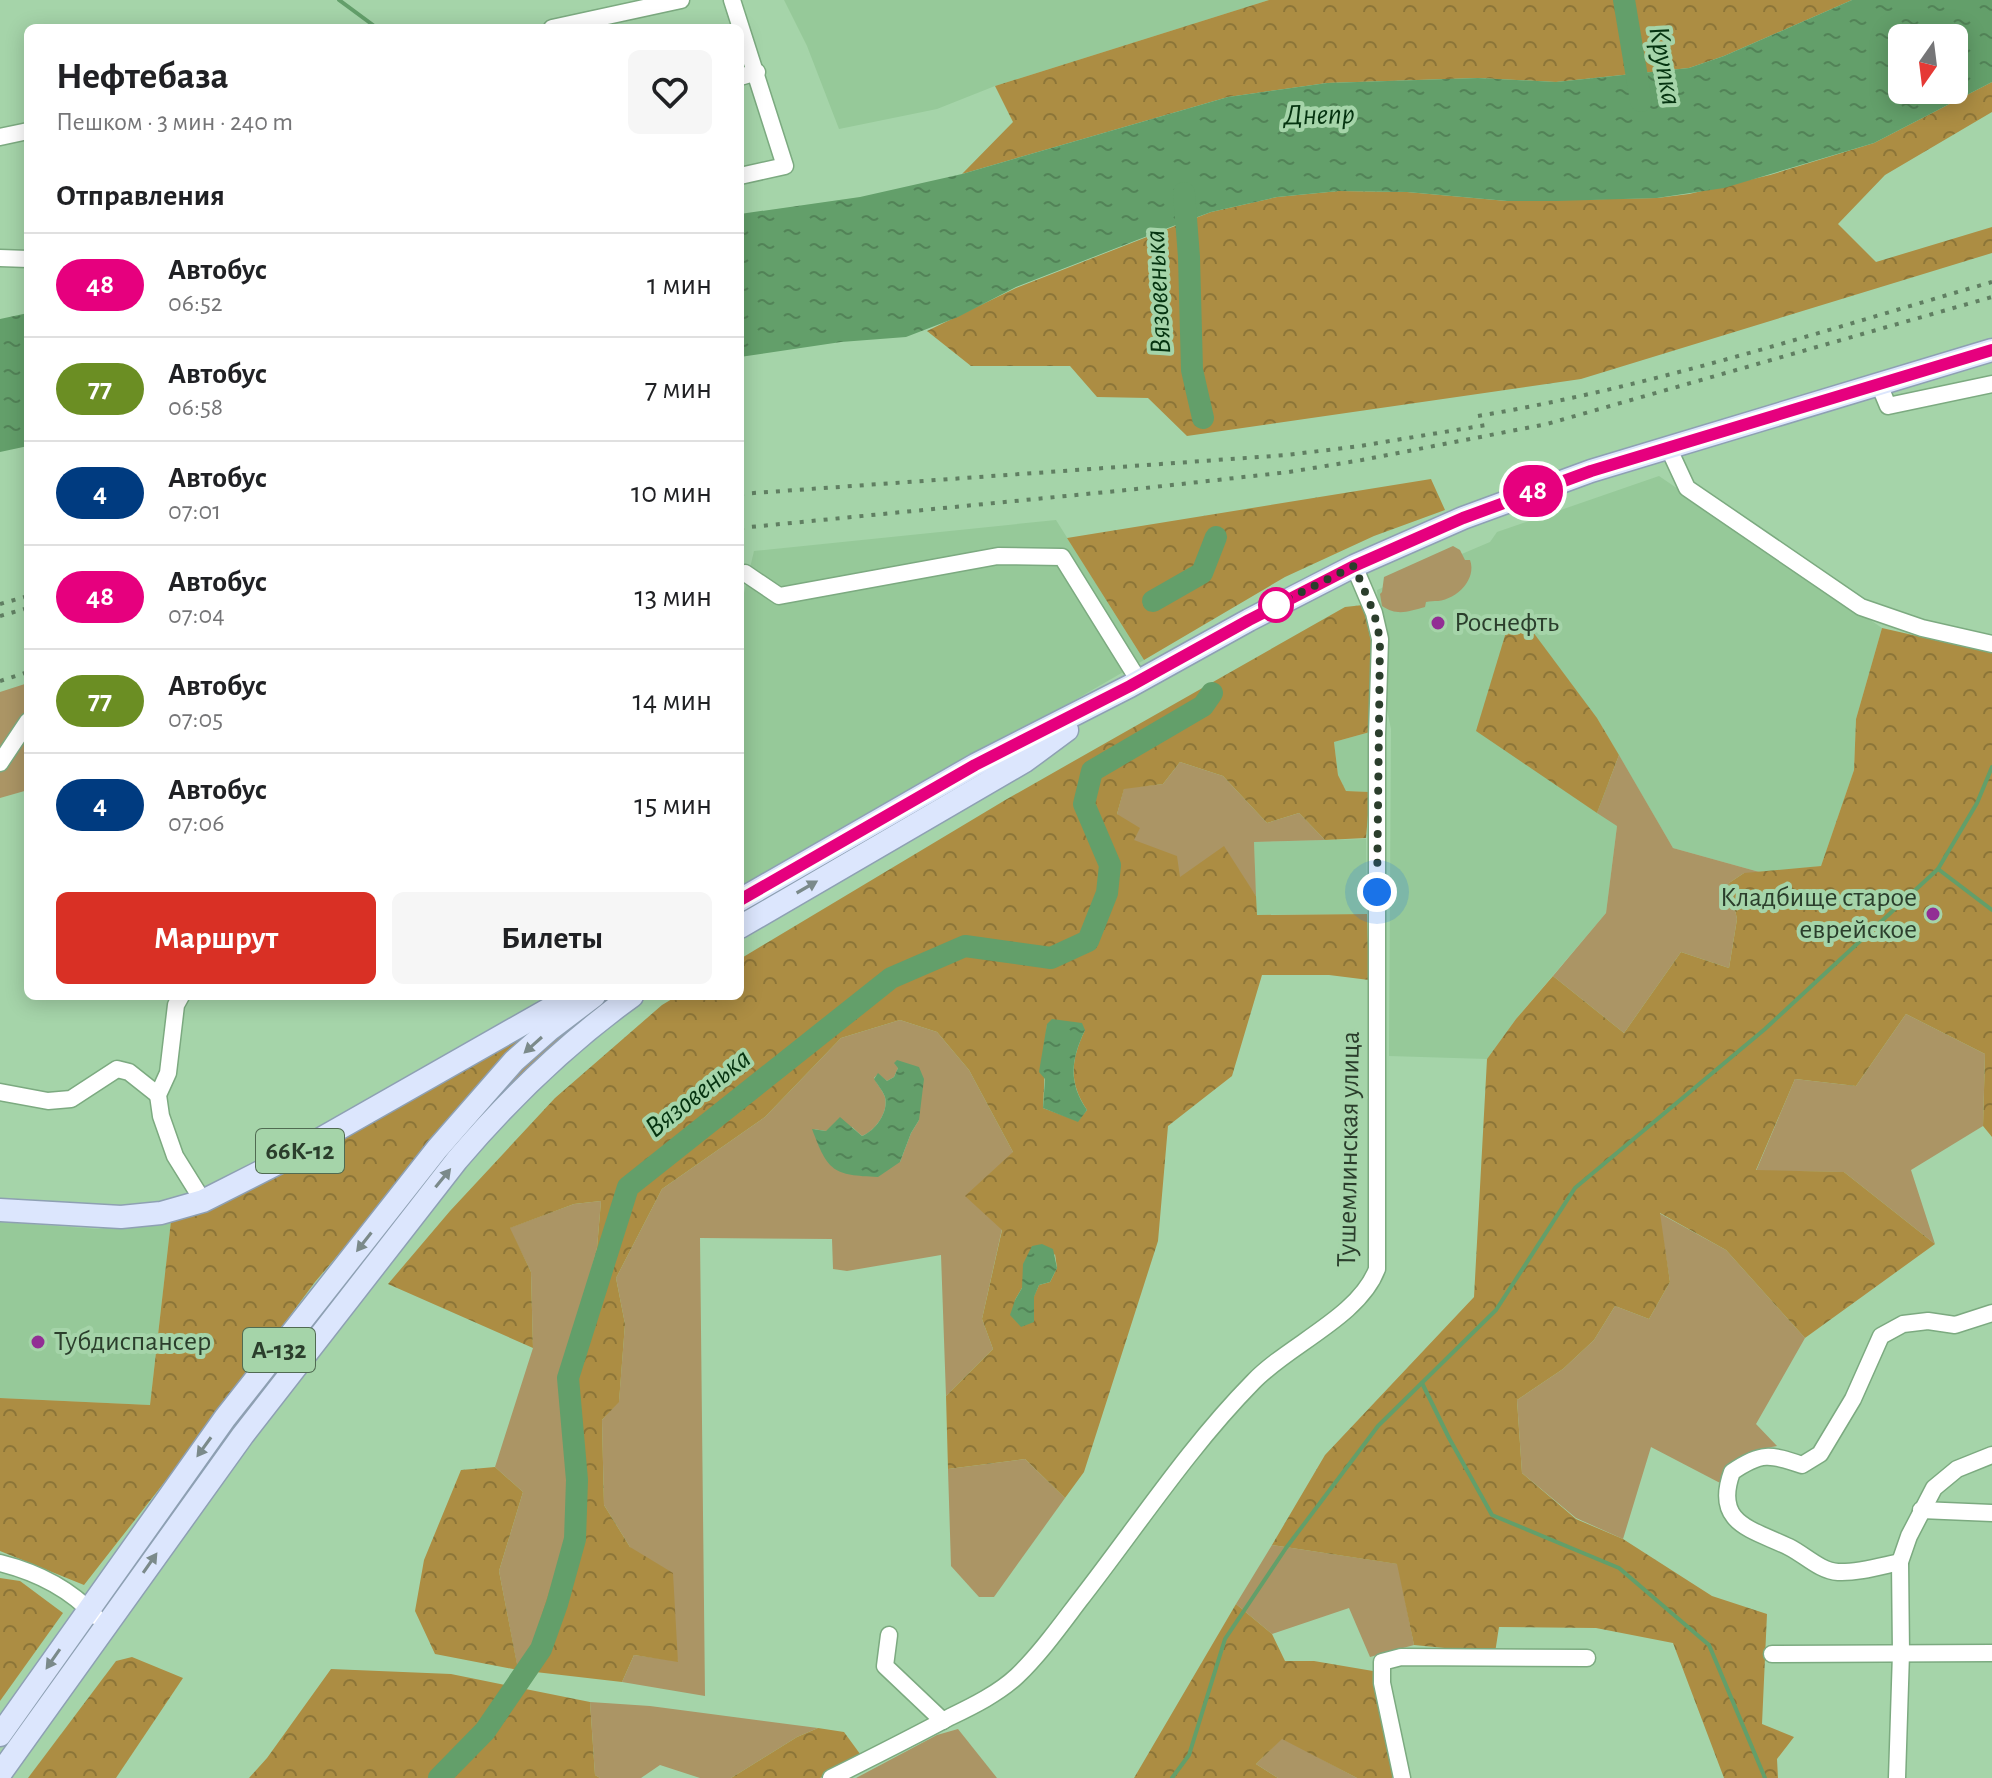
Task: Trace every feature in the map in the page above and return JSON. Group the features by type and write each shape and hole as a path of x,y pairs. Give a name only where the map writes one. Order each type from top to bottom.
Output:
{"main road":[{"path":"744,898 975,765 1249,620 1354,566 1463,518 1522,495 1668,447 1992,350"},
{"path":"744,925 1025,761 1134,683"},
{"name":"66К-12","path":"0,1210 121,1217 161,1213 203,1201 294,1155 565,1000"},
{"name":"А-132","path":"0,1735 225,1418 437,1149 514,1061 589,1000"},
{"name":"А-132","path":"0,1774 243,1435 457,1160 535,1076 627,1000"}],"street":[{"path":"570,24 681,0"},
{"path":"732,0 737,24"},
{"path":"744,175 785,166 748,75"},
{"path":"0,137 24,132"},
{"path":"0,258 24,259"},
{"path":"1878,382 1888,406 1992,384"},
{"path":"1668,447 1687,488 1861,607 1922,628 1992,644"},
{"path":"744,573 779,596 998,556 1062,557 1134,683"},
{"name":"Тушемлинская улица","path":"831,1778 980,1702 1017,1676 1070,1613 1193,1451 1252,1382 1365,1291 1377,1269 1377,735 1380,639 1374,613 1354,566"},
{"path":"0,763 24,727"},
{"path":"179,1000 168,1073 158,1095 161,1116 175,1156 203,1201"},
{"path":"0,1092 48,1101 71,1099 117,1069 129,1072 158,1095"},
{"path":"1900,1562 1837,1572 1749,1530 1735,1519 1725,1499 1732,1472 1751,1459 1772,1455 1802,1465 1820,1454 1853,1399 1881,1336 1903,1324 1928,1321 1955,1325 1992,1313"},
{"path":"1897,1778 1900,1562 1921,1510 1934,1488 1957,1469 1992,1455"},
{"path":"1921,1510 1992,1513"},
{"path":"0,1563 20,1568 70,1593 105,1627"},
{"path":"889,1635 885,1666 943,1721"},
{"path":"1772,1654 1992,1653"},
{"path":"1402,1778 1382,1683 1382,1662 1401,1657 1587,1658"}],"shaded area":[{"path":"784,0 1269,0 995,86 937,109 839,129 807,46"},
{"path":"1659,476 1882,628 1856,719 1854,770 1821,866 1763,873 1673,848 1597,718 1617,826 1606,913 1516,1019 1487,1059 1389,1056 1391,729 1377,590 1490,542 1497,532"},
{"path":"1056,520 1144,660 744,891 744,593 754,551"},
{"path":"1453,546 1460,550 1465,560 1470,560 1471,574 1464,587 1452,596 1426,602 1425,607 1407,612 1382,606 1380,594 1384,577"},
{"path":"24,684 24,791 0,798 0,692"},
{"path":"1370,732 1370,792 1346,791 1338,775 1334,742"},
{"path":"1619,755 1673,848 1763,873 1744,873 1729,883 1737,919 1729,968 1681,952 1624,1033 1553,976 1606,913 1617,826 1597,813"},
{"path":"1180,762 1223,776 1267,823 1299,813 1325,840 1254,842 1256,896 1241,876 1180,878 1133,840 1117,814 1124,788 1163,784"},
{"path":"1366,839 1367,914 1256,915 1254,842"},
{"path":"599,1000 613,1000 561,1041 170,1524 166,1514 233,1423 444,1151 521,1067"},
{"path":"1906,1014 1985,1054 1983,1126 1911,1170 1935,1244 1844,1172 1756,1171 1795,1079 1856,1086"},
{"path":"900,1020 937,1032 969,1070 1013,1152 1002,1229 982,1319 993,1349 946,1396 941,1255 847,1271 833,1269 832,1239 700,1238 705,1696 622,1682 634,1655 678,1661 630,1547 604,1505 602,1420 619,1401 625,1324 616,1278 662,1189 765,1117 841,1038","holes":["898,1068 919,1120 900,1162 813,1129 826,1131 852,1127 862,1136 867,1134 880,1120 886,1103 874,1078 878,1074 887,1081 894,1077"]},
{"path":"601,1201 597,1248 561,1377 566,1428 567,1536 533,1645 518,1670 499,1571 523,1492 495,1467 533,1348 531,1272 509,1228 574,1204"},
{"path":"1659,1213 1726,1250 1805,1338 1756,1424 1777,1446 1743,1456 1722,1484 1651,1447 1623,1539 1576,1518 1522,1473 1517,1400 1563,1369 1594,1340 1615,1306 1649,1319 1670,1282"},
{"path":"171,1221 150,1405 0,1398 0,1222 98,1229"},
{"path":"1025,1459 1065,1498 994,1597 979,1597 951,1566 948,1469"},
{"path":"1272,1545 1398,1564 1414,1645 1370,1657 1349,1608 1272,1634 1236,1604"},
{"path":"590,1702 650,1706 818,1728 797,1737 731,1778 700,1778 660,1765 641,1778 600,1778 595,1775"},
{"path":"958,1729 997,1778 856,1778 937,1735"},
{"path":"1282,1738 1357,1778 1278,1778 1256,1764"}],"green space":[{"path":"1269,0 1852,0 1724,56 1689,68 1556,82 1478,78 1327,83 1228,97 962,174 1013,122 995,86"},
{"path":"1992,82 1992,112 1885,175 1838,224 1876,262 1992,227 1992,253 1581,379 1187,436 1148,398 1097,397 1070,366 971,366 927,331 1016,288 1211,212 1277,197 1339,191 1407,192 1507,201 1657,198 1689,194 1770,175 1874,143 1949,104 1968,104 1968,94"},
{"path":"1431,479 1445,510 1374,536 1285,577 1144,660 1067,538"},
{"path":"1363,605 1371,641 1370,732 1334,742 1338,775 1346,791 1370,792 1366,838 1325,840 1299,813 1267,823 1223,776 1180,762 1163,784 1124,789 1117,814 1140,828 1134,840 1177,856 1180,877 1224,846 1256,896 1257,915 1367,914 1369,980 1329,975 1262,975 1232,1076 1168,1126 1158,1241 1084,1472 1065,1498 1025,1459 948,1469 946,1396 993,1349 982,1319 1002,1230 965,1196 1013,1152 969,1070 937,1032 900,1020 841,1038 765,1117 662,1189 616,1278 625,1324 619,1402 602,1420 604,1505 630,1547 673,1573 678,1662 634,1655 622,1682 518,1670 435,1654 415,1611 424,1560 461,1470 495,1467 523,1492 499,1571 518,1669 532,1645 567,1536 566,1428 561,1377 597,1248 601,1201 574,1204 510,1228 531,1272 533,1348 388,1284 450,1211 555,1098 662,1005 670,1000 744,1000 744,957 1007,799 1345,607","holes":["1047,1024 1085,1030 1074,1061 1074,1080 1087,1110 1078,1121 1043,1108","1055,1254 1057,1268 1050,1282 1039,1285 1034,1296 1034,1321 1015,1300 1022,1288"]},
{"path":"1882,628 1992,653 1992,1137 1983,1126 1985,1054 1906,1014 1856,1086 1795,1079 1756,1170 1844,1172 1935,1244 1805,1338 1726,1250 1660,1213 1670,1282 1649,1319 1615,1306 1594,1340 1563,1369 1517,1400 1522,1473 1576,1519 1623,1539 1712,1596 1767,1614 1762,1724 1794,1737 1777,1759 1778,1778 1724,1778 1673,1643 1596,1628 1499,1627 1495,1653 1414,1645 1397,1564 1272,1545 1325,1455 1474,1297 1487,1059 1553,976 1624,1033 1681,952 1729,968 1737,919 1729,883 1744,873 1821,866 1854,770 1856,719"},
{"path":"1507,629 1533,632 1597,718 1619,755 1597,813 1476,731"},
{"path":"534,1024 315,1282 203,1433 84,1585 0,1551 0,1398 150,1405 171,1221"},
{"path":"0,1578 20,1581 63,1613 0,1701"},
{"path":"1236,1604 1272,1634 1285,1661 1314,1661 1373,1671 1395,1771 1392,1778 1357,1778 1282,1739 1256,1764 1278,1778 1134,1778"},
{"path":"132,1657 183,1678 116,1778 28,1778 116,1661"},
{"path":"331,1669 451,1674 590,1702 595,1775 600,1778 249,1778"},
{"path":"818,1728 844,1732 863,1758 820,1778 731,1778 797,1737"}],"water":[{"name":"Днепр","path":"1852,0 1992,0 1992,82 1968,94 1968,24 1888,24 1888,104 1949,104 1874,143 1724,188 1657,198 1557,201 1339,191 1277,197 1211,212 1168,228 1016,287 958,317 906,337 841,342 744,356 744,213 860,197 962,174 1228,97 1327,83 1478,78 1556,82 1689,68 1724,56"},
{"path":"24,314 24,447 0,452 0,319"},
{"path":"1052,1019 1082,1023 1085,1030 1074,1061 1074,1080 1087,1110 1078,1122 1043,1108 1045,1079 1039,1072 1047,1024"},
{"path":"897,1060 919,1067 924,1079 919,1120 900,1162 878,1177 851,1175 834,1168 828,1163 812,1129 826,1131 840,1117 862,1136 872,1130 883,1115 886,1103 874,1079 878,1073 887,1081 894,1077 898,1068 894,1063"},
{"path":"1042,1244 1053,1249 1057,1268 1050,1282 1039,1285 1034,1297 1034,1322 1021,1327 1010,1315 1022,1288 1023,1264 1032,1246"}],"waterway":[{"path":"339,0 372,24"},
{"name":"Крупка","path":"1624,0 1641,101"},
{"name":"Вязовенька","path":"1184,193 1192,370 1203,418"},
{"name":"Вязовенька","path":"1153,601 1202,573 1216,537"},
{"name":"Вязовенька","path":"439,1778 485,1731 541,1649 557,1604 575,1539 577,1480 568,1378 628,1187 891,978 965,946 1051,958 1088,941 1107,893 1110,865 1084,804 1092,771 1203,706 1212,693"},
{"path":"1172,1778 1189,1755 1225,1639 1286,1548 1378,1426 1496,1310 1575,1188 1765,1029 1938,869 1977,803 1992,767"},
{"path":"1938,869 1992,910"},
{"path":"1422,1383 1492,1515 1619,1568 1709,1645 1765,1778"}],"railway":[{"path":"1478,416 1672,374 1992,282"},
{"path":"744,528 1127,490 1289,472 1362,460 1547,424 1992,297"},
{"path":"744,494 1287,455 1492,424"},
{"path":"0,604 24,597"},
{"path":"0,616 24,609"},
{"path":"0,681 24,673"}],"bus line":[{"name":"48","path":"744,898 975,765 1130,686 1249,620 1354,566 1463,518 1591,471 1992,350"}],"place":[{"name":"Роснефть","path":"1438,623"},
{"name":"Кладбище старое еврейское","path":"1933,914"},
{"name":"Тубдиспансер","path":"38,1342"}],"route":[{"path":"1276,605 1354,566 1374,613 1380,639 1377,892"}]}
